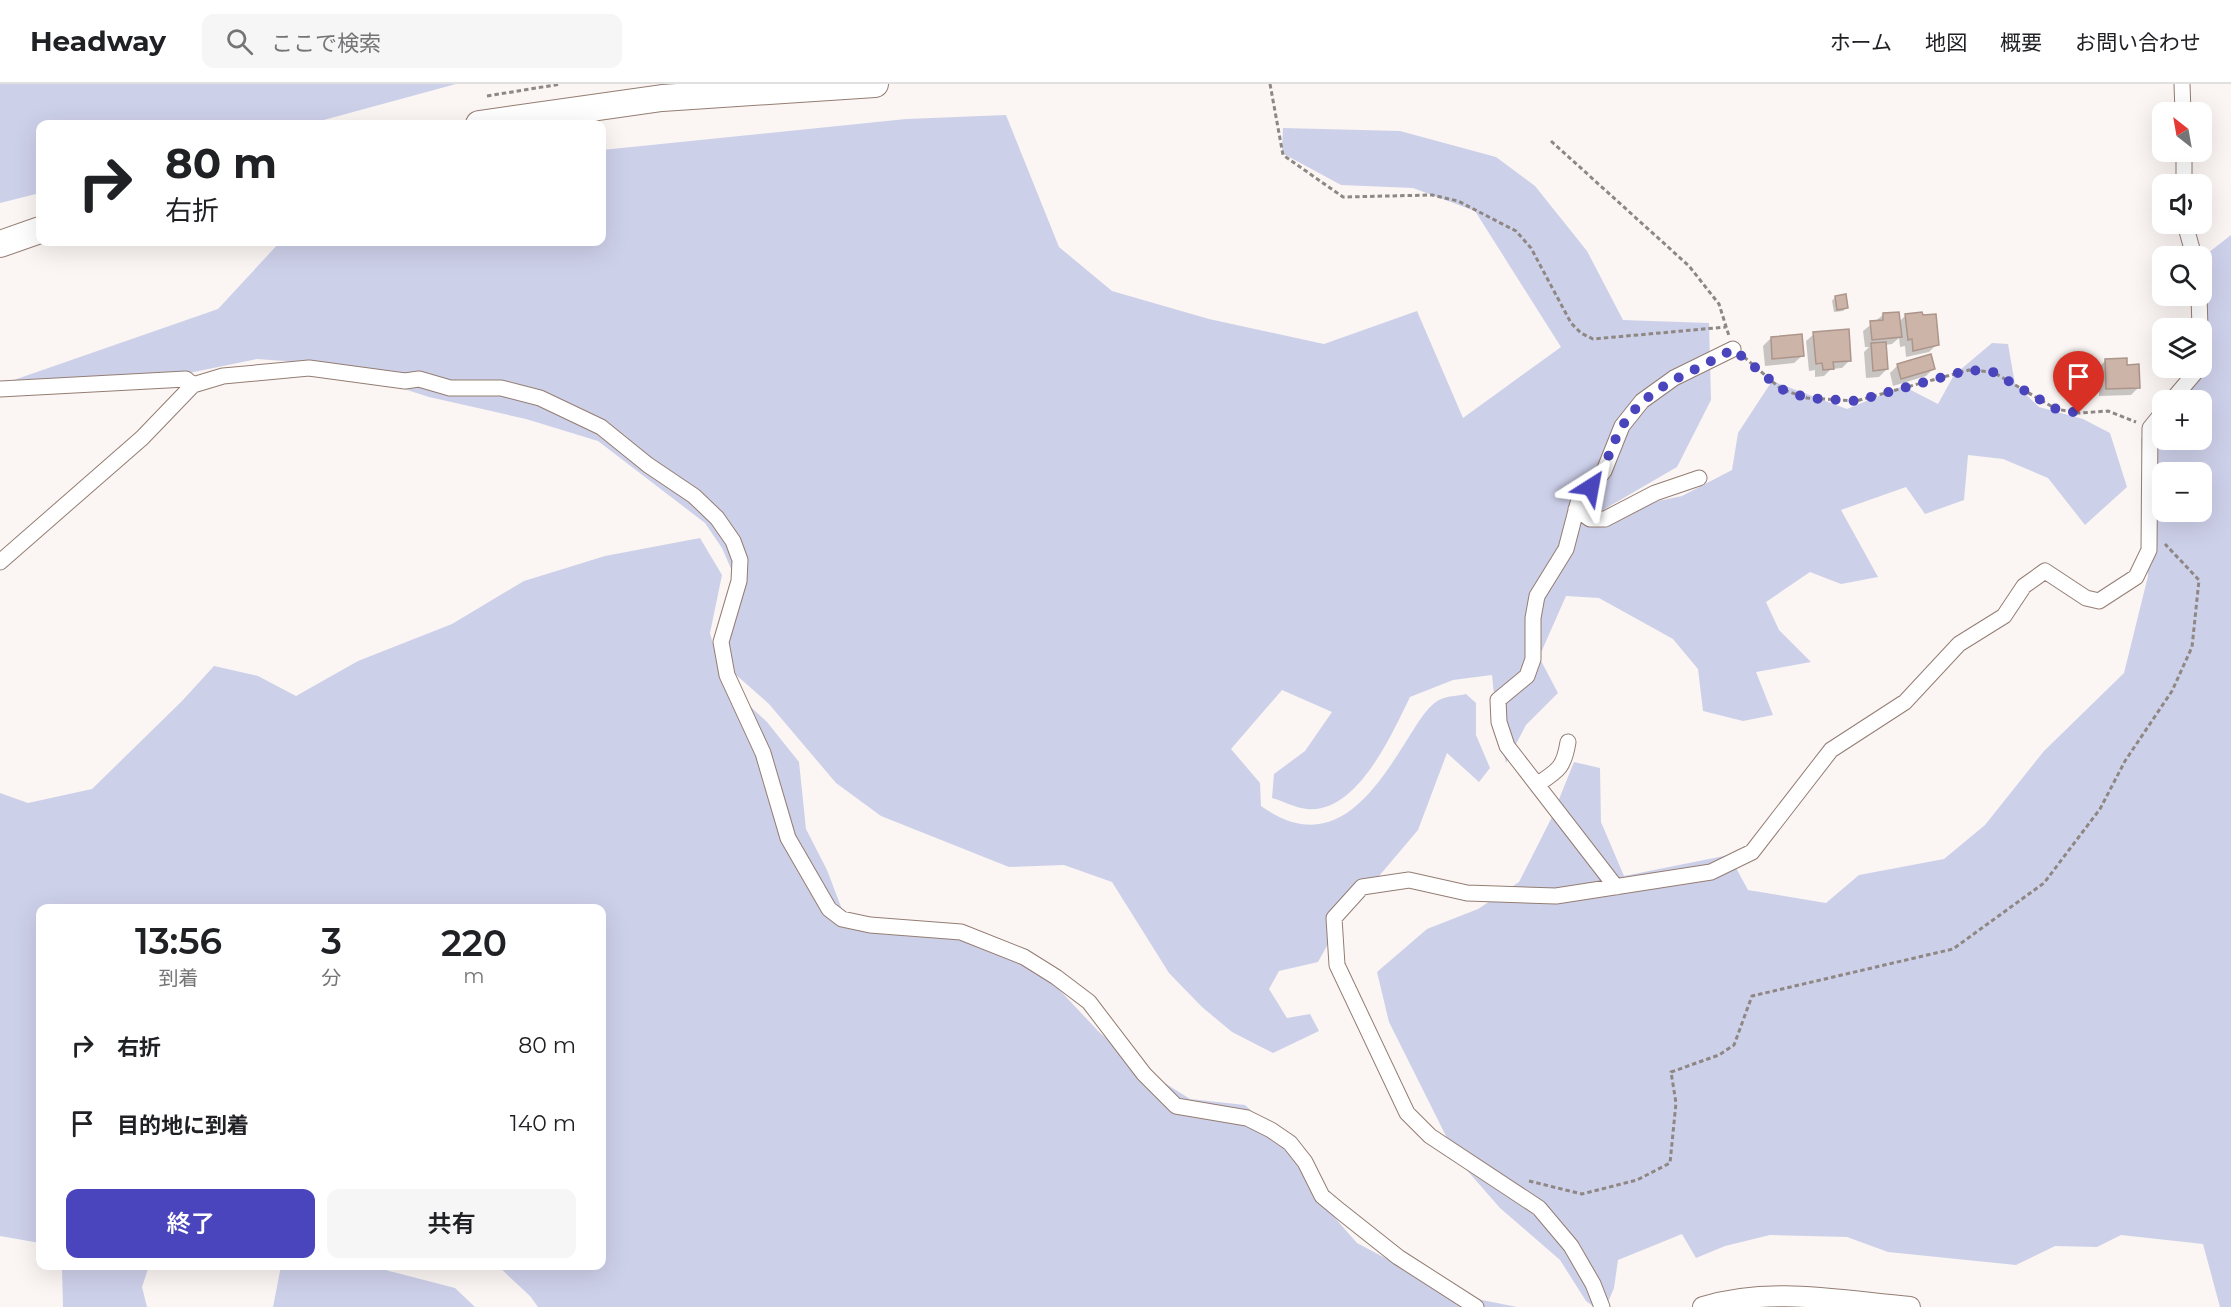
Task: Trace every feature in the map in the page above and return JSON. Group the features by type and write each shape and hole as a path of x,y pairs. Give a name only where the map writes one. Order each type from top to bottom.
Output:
{"highway":[{"path":"507,120 662,98 875,84"},
{"path":"0,244 36,231"}],"street":[{"path":"2182,84 2183,102"},
{"path":"1616,887 1507,746 1499,723 1498,700 1527,676 1533,659 1533,618 1537,596 1566,549 1578,503 1604,471 1622,426 1642,401 1674,378 1715,360 1733,349"},
{"path":"0,562 142,438 193,386 224,376 309,368 405,381 418,379 450,388 501,388 540,398 601,427 648,465 694,496 717,518 733,541 740,560 739,581 721,642 725,665 769,770 788,838 829,909 842,919 870,925 961,932 1024,957 1089,1002 1144,1074 1176,1106 1247,1118 1271,1130 1290,1143 1305,1162 1322,1196 1398,1257 1476,1307"},
{"path":"2180,390 2191,378"},
{"path":"0,389 186,379 193,386"},
{"path":"1602,1307 1593,1284 1571,1246 1539,1208 1430,1136 1407,1113 1337,965 1334,918 1362,887 1410,880 1467,893 1556,896 1711,872 1752,852 1831,750 1905,702 1959,644 2004,616 2024,586 2045,571 2086,598 2099,601 2136,577 2149,550 2150,428 2152,426"},
{"path":"1576,509 1590,519 1605,519 1655,493 1699,478"},
{"path":"1538,784 1557,772 1565,761 1568,742"},
{"path":"1703,1307 1754,1296 1803,1296 1910,1307"}],"path":[{"path":"487,96 561,84"},
{"path":"1270,84 1283,155 1343,197 1432,195 1458,201 1516,231 1531,248 1571,323 1581,333 1593,339 1726,327"},
{"path":"1551,141 1689,266 1719,304 1733,349 1781,389 1807,398 1856,401 1969,370 1993,372 2056,409 2079,413 2108,411 2150,428"},
{"path":"1527,1181 1582,1194 1637,1180 1670,1162 1677,1103 1671,1072 1719,1055 1734,1045 1752,996 1953,949 2044,883 2100,809 2125,762 2172,691 2192,647 2199,580 2150,526"}],"shaded area":[{"path":"0,84 456,84 324,120 36,120 36,194 0,203"},
{"path":"1006,115 1059,247 1112,291 1209,319 1324,344 1417,311 1463,418 1561,347 1475,211 1413,188 1341,185 1282,153 1283,128 1400,131 1496,157 1535,186 1587,251 1623,320 1709,323 1711,400 1677,467 1596,514 1682,496 1732,470 1738,433 1772,381 1847,409 1903,386 1938,404 1954,375 1992,343 2008,344 2015,384 2039,407 2083,419 2110,433 2127,487 2085,525 2048,478 2003,459 1968,455 1964,500 1925,514 1906,487 1841,510 1878,577 1841,584 1810,572 1766,602 1779,630 1811,662 1756,672 1773,715 1743,721 1703,711 1698,669 1673,639 1599,598 1566,596 1539,657 1558,693 1526,725 1506,763 1497,725 1492,675 1453,680 1410,697 1383,750 1357,786 1342,799 1325,807 1307,809 1272,798 1274,774 1305,751 1332,712 1282,690 1231,749 1260,783 1261,806 1286,820 1308,825 1329,822 1347,813 1364,799 1379,781 1425,713 1434,703 1445,698 1466,694 1476,703 1476,735 1490,768 1479,782 1447,753 1418,830 1341,921 1318,962 1279,971 1269,989 1287,1018 1310,1014 1319,1031 1273,1053 1232,1032 1202,1007 1169,973 1112,882 1064,865 1009,867 881,816 836,783 769,704 735,674 724,633 735,578 722,548 705,523 598,441 526,419 429,397 326,364 257,359 140,383 11,381 218,309 276,246 606,246 606,150 906,119"},
{"path":"2231,235 2231,1307 2220,1307 2203,1244 2121,1235 2097,1247 2055,1246 2016,1265 1888,1252 1847,1237 1770,1235 1725,1246 1696,1258 1682,1234 1618,1260 1614,1288 1606,1307 1594,1307 1586,1301 1560,1260 1500,1208 1458,1160 1389,1022 1377,972 1427,929 1478,909 1519,882 1551,819 1574,762 1600,768 1601,822 1624,876 1729,855 1748,890 1826,903 1859,875 1944,859 1985,825 2044,751 2124,673 2148,576 2141,439 2152,426 2152,450 2212,450 2212,390 2182,390 2193,378 2212,378 2212,318 2203,318 2204,306 2212,306 2212,250"},
{"path":"700,538 722,575 710,633 723,681 767,722 799,762 806,829 827,870 843,912 886,935 941,932 1037,966 1099,1032 1141,1068 1190,1099 1245,1105 1278,1135 1320,1201 1357,1243 1436,1285 1477,1299 1517,1307 538,1307 530,1296 502,1270 606,1270 606,904 36,904 36,1242 0,1236 0,793 28,803 92,789 182,701 214,666 258,676 296,696 358,661 452,624 524,581 605,556"},
{"path":"62,1270 148,1270 142,1287 147,1307 63,1307"},
{"path":"280,1270 385,1270 455,1288 475,1307 273,1307"}],"building":[{"path":"1846,294 1848,308 1837,310 1835,296"},
{"path":"1899,312 1902,337 1872,340 1870,321 1883,320 1883,313"},
{"path":"1922,312 1923,315 1936,314 1939,345 1913,351 1912,339 1908,340 1905,314"},
{"path":"1849,329 1851,361 1833,362 1834,369 1823,370 1822,363 1816,364 1813,332"},
{"path":"1802,334 1804,356 1772,359 1771,337"},
{"path":"1886,342 1888,369 1873,371 1871,343"},
{"path":"1931,354 1935,369 1901,379 1897,364"},
{"path":"2127,358 2127,365 2139,364 2140,388 2106,389 2105,359"}],"route":[{"path":"1591,487 1604,471 1622,426 1642,401 1674,378 1715,360 1733,349 1754,364 1781,389 1807,398 1856,401 1969,370 1993,372 2056,409 2079,413"}]}
